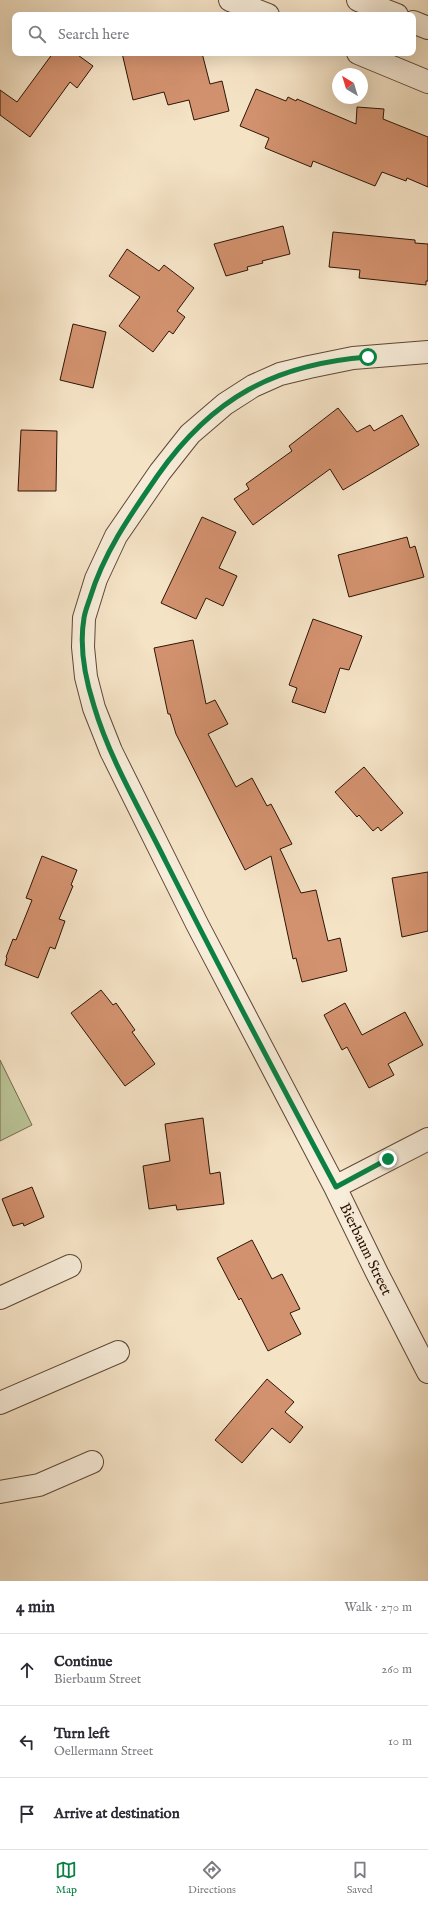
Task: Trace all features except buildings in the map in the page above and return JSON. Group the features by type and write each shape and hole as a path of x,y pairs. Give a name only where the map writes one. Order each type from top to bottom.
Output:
{"street":[{"path":"276,12 278,0"},
{"path":"358,0 389,12"},
{"path":"240,2 262,12"},
{"path":"416,23 428,28"},
{"path":"365,56 428,82"},
{"name":"Bierbaum Street","path":"428,352 353,358 280,374 253,386 225,404 190,434 160,472 116,536 96,579 84,618 83,647 86,677 94,708 111,751 197,924 336,1187 377,1273 428,1372"},
{"path":"336,1187 428,1139"},
{"path":"0,1298 70,1266"},
{"path":"0,1402 118,1352"},
{"path":"0,1492 38,1485 92,1462"}],"green space":[{"path":"0,1060 32,1125 0,1141"}],"route":[{"path":"368,357 353,358 280,374 253,386 225,404 190,434 160,472 116,536 96,579 84,618 83,647 86,677 94,708 111,751 197,924 336,1187 388,1159"}]}
